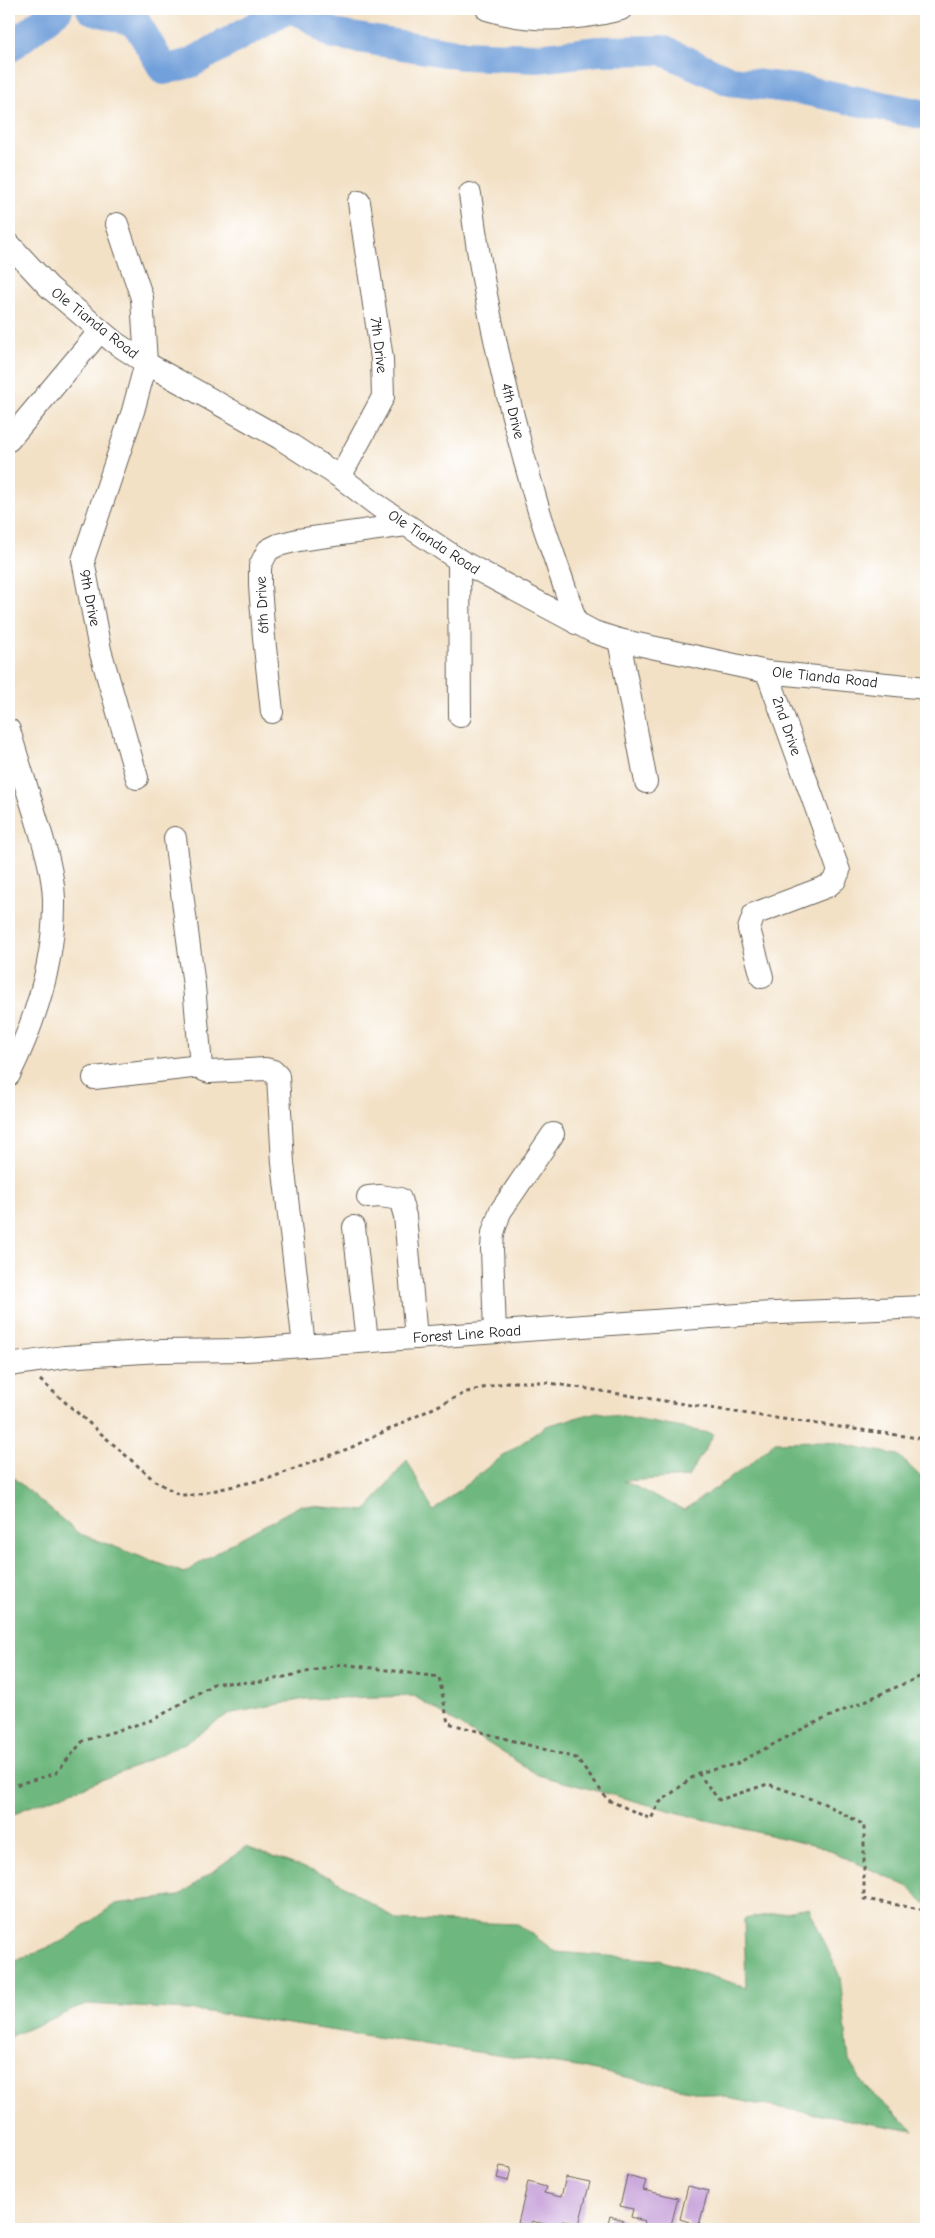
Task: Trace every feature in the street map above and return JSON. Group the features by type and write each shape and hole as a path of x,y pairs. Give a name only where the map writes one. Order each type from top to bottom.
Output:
{"street":[{"path":"487,9 552,20 607,10"},
{"name":"4th Drive","path":"470,194 478,261 514,420 536,503 576,623"},
{"name":"7th Drive","path":"340,477 383,397 382,359 359,202"},
{"name":"9th Drive","path":"117,224 142,298 146,363 134,411 83,560 100,650 137,778"},
{"name":"Ole Tianda Road","path":"9,244 49,287 100,330 146,363 280,438 340,477 406,525 459,560 594,632 619,640 767,672 926,688"},
{"path":"9,440 100,330"},
{"name":"6th Drive","path":"272,712 260,586 260,566 268,550 278,545 298,540 406,525"},
{"path":"459,560 460,716"},
{"path":"619,640 646,782"},
{"name":"2nd Drive","path":"762,977 750,929 754,914 828,886 839,872 767,672"},
{"path":"9,730 47,852 54,899 50,954 42,987 25,1043 9,1075"},
{"path":"176,838 194,986 201,1066 204,1070 210,1072 265,1069 273,1071 278,1076 283,1163 304,1346"},
{"path":"94,1078 201,1066"},
{"path":"495,1332 493,1233 500,1212 553,1134"},
{"path":"368,1197 380,1196 400,1199 405,1216 416,1338"},
{"path":"354,1226 367,1341"},
{"name":"Forest Line Road","path":"15,1364 64,1357 246,1350 753,1314 926,1306"}],"path":[{"path":"15,1364 155,1481 180,1495 194,1495 270,1478 350,1448 468,1392 507,1382 543,1382 761,1416 926,1439"},
{"path":"9,1787 56,1772 82,1741 155,1719 215,1683 262,1682 342,1664 439,1677 448,1724 576,1758 608,1800 651,1819 659,1803 698,1773 736,1764 806,1727 926,1674"},
{"path":"698,1773 719,1800 768,1784 823,1803 864,1826 864,1899 926,1910"}],"green space":[{"path":"597,1412 714,1434 688,1477 624,1481 684,1510 749,1465 775,1442 828,1441 898,1455 926,1482 926,1904 907,1886 824,1848 698,1818 538,1775 414,1696 305,1699 228,1714 185,1743 125,1771 24,1809 9,1817 9,1474 78,1533 184,1573 230,1544 301,1505 366,1511 407,1460 433,1511 492,1464 546,1426"},
{"path":"246,1847 332,1878 397,1920 518,1924 556,1952 659,1960 746,1987 744,1919 809,1908 840,1977 849,2061 866,2088 914,2131 757,2104 577,2067 202,2011 87,2004 9,2037 9,1964 65,1940 115,1904 179,1896"}],"building":[{"path":"500,2166 511,2168 508,2181 497,2178"},
{"path":"627,2176 646,2181 643,2190 678,2198 670,2229 642,2228 644,2221 631,2217 633,2209 620,2206"},
{"path":"566,2177 590,2182 579,2224 563,2220 561,2228 532,2221 531,2226 518,2223 528,2182 546,2187 544,2193 561,2197"},
{"path":"688,2186 708,2191 698,2229 687,2229 689,2222 680,2219"},
{"path":"610,2216 623,2220 621,2229 606,2229"}],"waterway":[{"path":"9,48 58,9"},
{"path":"91,9 136,22 164,70 191,63 287,9"},
{"path":"292,9 306,14 333,34 463,55 538,58 598,51 662,50 730,81 803,90 926,115"}]}
